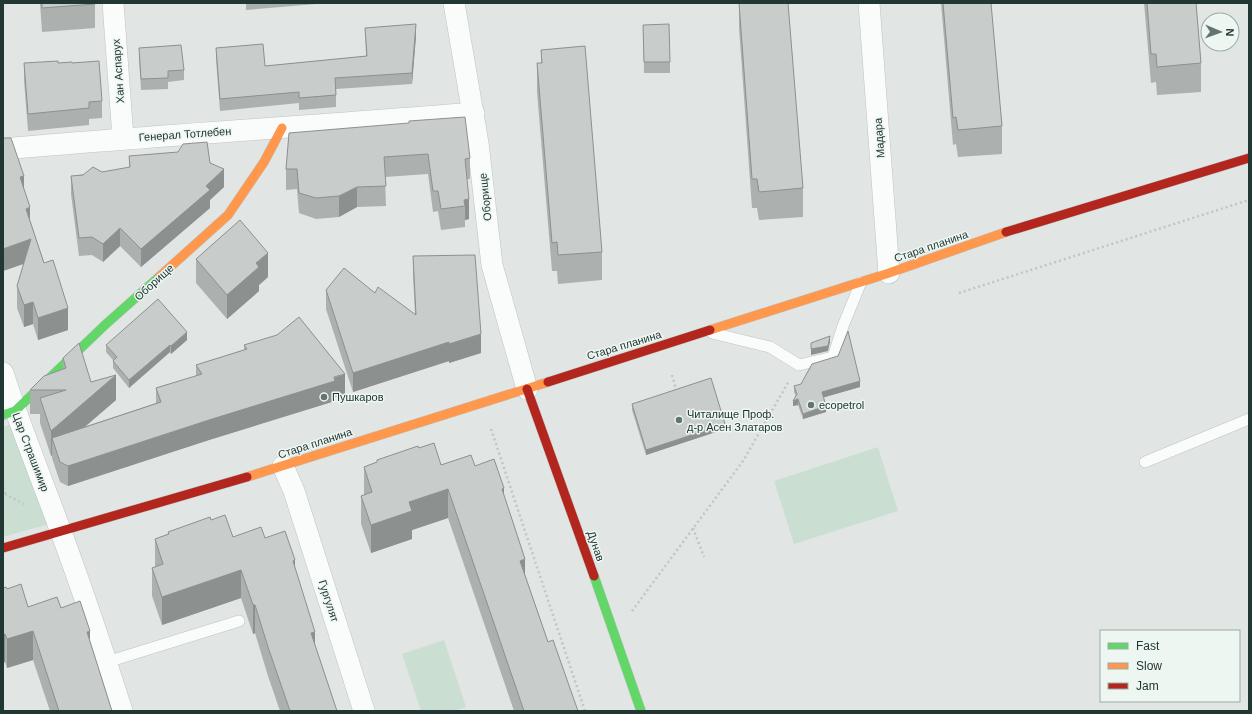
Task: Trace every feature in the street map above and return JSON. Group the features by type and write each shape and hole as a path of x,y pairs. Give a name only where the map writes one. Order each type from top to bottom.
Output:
{"main road":[{"name":"Оборище","path":"9,413 228,215 264,162 282,128"},
{"name":"Стара планина","path":"3,548 282,466 708,332 889,273 1024,226 1249,158"},
{"name":"Дунав","path":"527,389 550,450 641,711"}],"street":[{"name":"Хан Аспарух","path":"113,3 123,138"},
{"name":"Оборище","path":"454,3 474,113 492,265 527,389"},
{"name":"Мадара","path":"869,3 889,273"},
{"name":"Генерал Тотлебен","path":"3,149 123,138 368,122 474,113"},
{"name":"Цар Страшимир","path":"3,373 9,413 61,532 107,662"},
{"name":"Гургулят","path":"282,466 294,491 364,711"},
{"path":"107,662 122,711"}],"lane":[{"path":"708,332 770,347 799,365 833,357 843,326 861,282"},
{"path":"1144,462 1249,419"},
{"path":"107,662 239,621"}],"path":[{"path":"959,293 1249,200"},
{"path":"630,613 743,461 799,365"},
{"path":"672,375 678,395"},
{"path":"491,429 585,711"},
{"path":"3,487 5,494 3,494"},
{"path":"693,528 704,557"}],"green space":[{"path":"11,424 49,524 3,537 3,427"},
{"path":"878,447 898,511 794,544 774,481"},
{"path":"444,640 466,707 453,711 421,711 402,654"}],"building":[{"path":"42,3 95,3 95,4 42,8"},
{"path":"739,3 788,3 803,188 759,192 757,179 752,179"},
{"path":"943,3 991,3 1002,126 958,130 956,117 953,118"},
{"path":"1147,3 1196,3 1201,63 1157,67 1156,54 1151,54"},
{"path":"416,24 412,73 335,78 336,95 299,98 299,92 220,99 216,48 263,44 265,66 367,56 365,28"},
{"path":"669,24 670,62 644,62 643,25"},
{"path":"181,45 184,70 168,71 168,78 141,79 139,48"},
{"path":"585,46 602,252 558,255 557,242 552,243 537,63 542,63 541,50"},
{"path":"58,61 58,63 72,63 99,61 102,101 89,102 89,108 28,114 24,63"},
{"path":"465,117 470,158 465,159 469,199 464,200 465,206 441,209 438,191 433,191 428,154 384,157 386,186 357,187 339,196 316,198 299,193 297,169 286,169 289,133"},
{"path":"3,138 11,138 24,176 20,177 30,207 26,209 44,263 53,260 68,308 38,318 33,302 24,305 17,286 31,239 3,249"},
{"path":"207,142 210,163 224,169 206,186 210,190 141,249 120,228 103,244 92,237 79,238 71,176 83,175 93,167 102,172 130,167 129,156 178,152 183,144"},
{"path":"240,220 268,253 256,263 259,267 227,295 196,259"},
{"path":"475,255 481,334 449,344 449,342 353,373 326,290 344,268 375,293 378,287 416,315 413,256"},
{"path":"158,299 187,332 129,380 113,361 117,357 106,345"},
{"path":"299,317 345,374 334,377 335,381 68,466 60,462 52,438 161,402 156,388 202,374 196,365 247,349 244,345 277,335"},
{"path":"848,331 860,381 822,392 826,406 803,414 798,399 793,401 797,394 794,386 801,384 812,364 838,356"},
{"path":"830,336 828,346 811,349 811,343"},
{"path":"79,343 91,382 116,375 51,431 40,398 66,390 30,390 44,376 66,368 63,358"},
{"name":"Читалище Проф. д-р Асен Златаров","path":"711,378 725,424 646,450 632,404"},
{"path":"434,443 441,465 471,455 475,466 494,459 504,488 502,489 525,559 520,561 548,642 553,640 578,711 524,711 448,489 409,502 412,511 371,525 361,496 372,492 364,467 377,462 377,460 418,446 419,448"},
{"path":"225,515 233,537 261,527 265,538 285,531 295,560 293,561 315,632 311,633 337,711 290,711 255,605 253,605 241,570 162,597 152,568 163,564 155,539 169,534 168,532 210,517 211,520"},
{"path":"21,584 28,607 57,597 61,608 80,601 90,631 87,632 112,711 59,711 33,631 7,639 5,634 3,634 3,588 6,587 7,589"}],"traffic: fast":[{"path":"3,415 15,411 106,324 159,277"},
{"path":"594,576 641,711"}],"traffic: slow":[{"path":"159,277 228,215 264,162 282,128"},
{"path":"710,330 889,273 1006,232"},
{"path":"247,477 548,382"}],"traffic: jam":[{"path":"1006,232 1249,158"},
{"path":"548,382 710,330"},
{"path":"527,389 594,576"},
{"path":"3,548 247,477"}],"place":[{"name":"Пушкаров","path":"324,397"},
{"name":"ecopetrol","path":"811,405"},
{"name":"Читалище Проф. д-р Асен Златаров","path":"679,420"}]}
